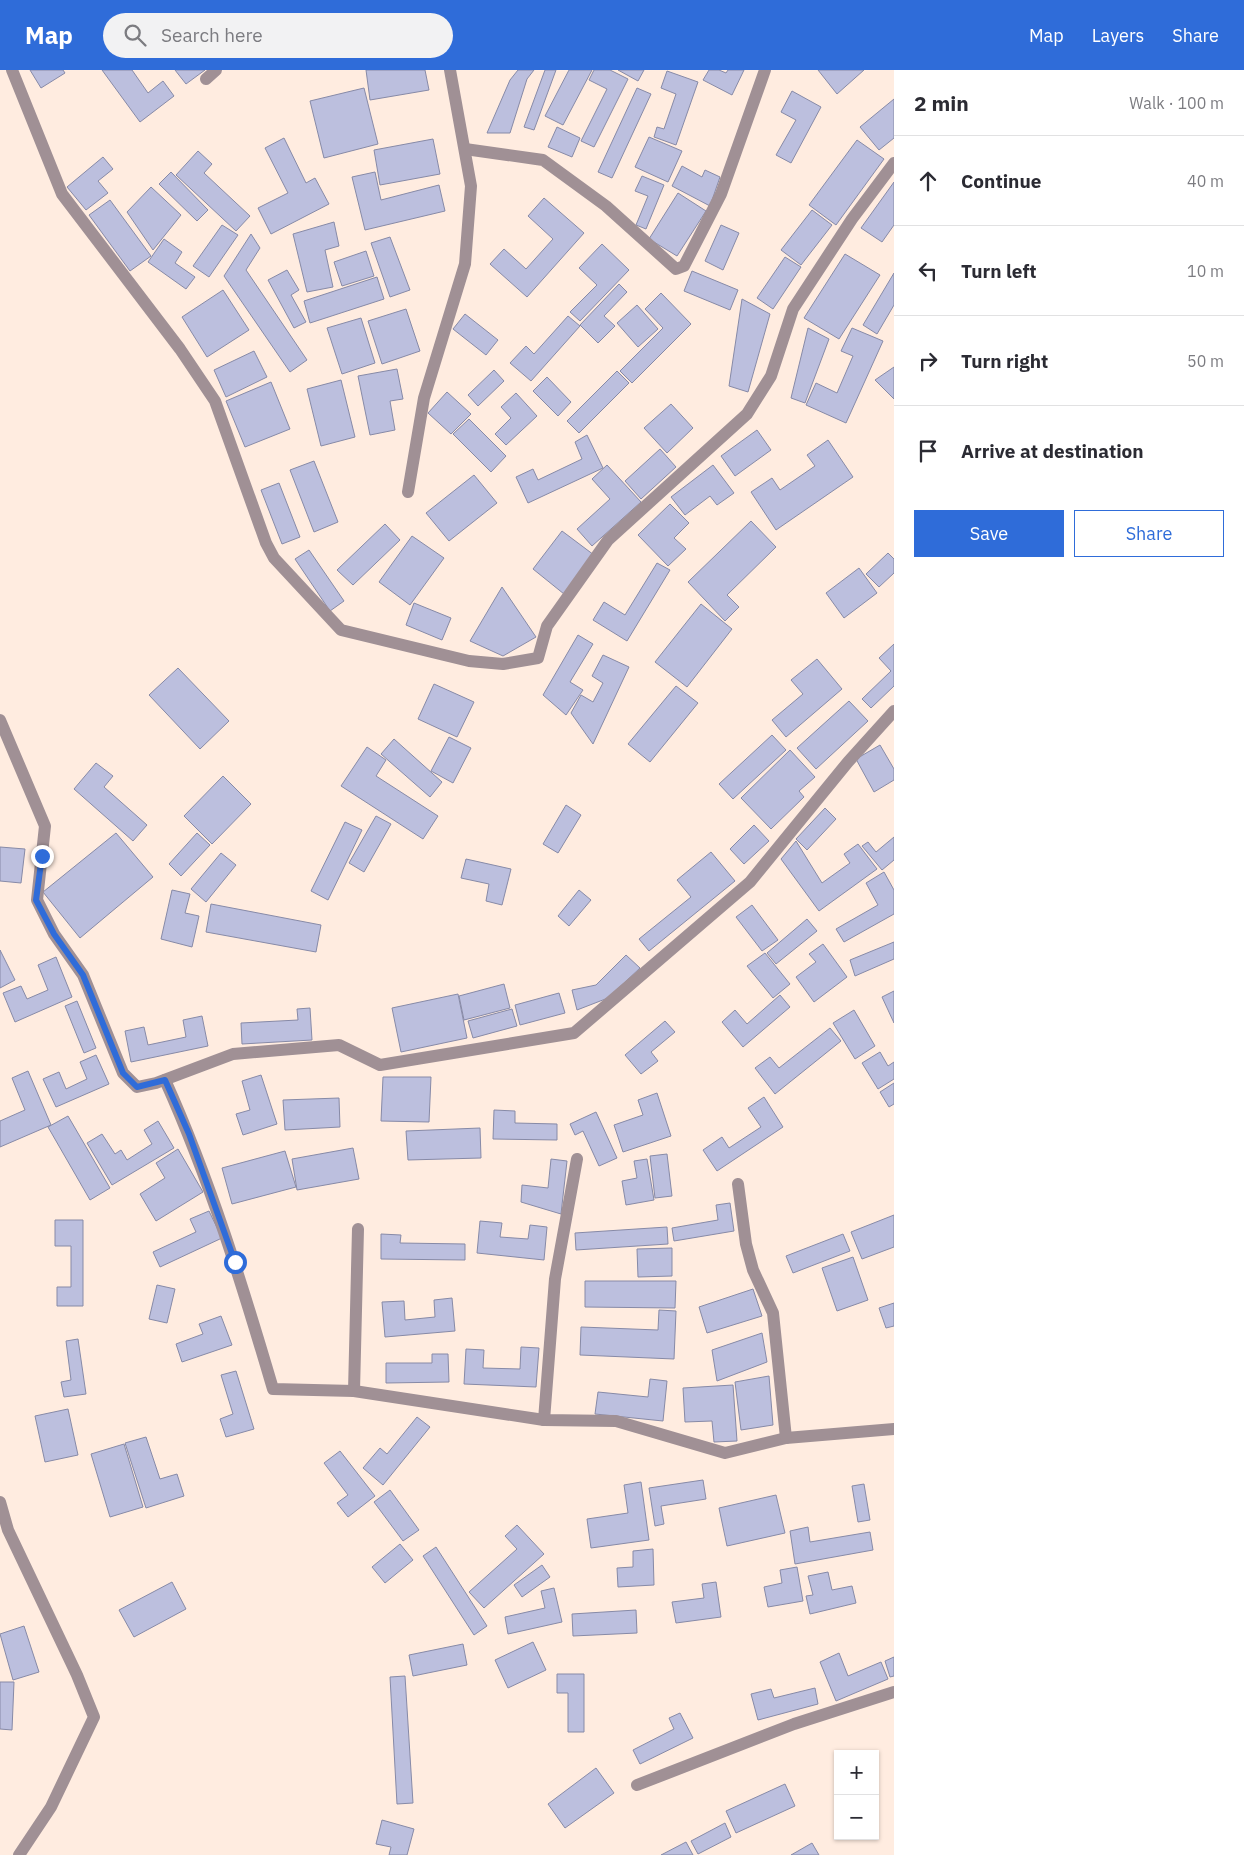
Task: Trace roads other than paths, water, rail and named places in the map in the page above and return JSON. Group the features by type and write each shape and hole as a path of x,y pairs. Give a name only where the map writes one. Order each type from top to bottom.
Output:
{"street":[{"path":"12,70 62,194 180,349 215,401 266,543 274,558 341,630 469,661 503,664 538,658 547,626 608,540 748,414 771,376 793,309 852,219 894,164"},
{"path":"206,79 216,70"},
{"path":"408,492 424,398 465,264 472,186 450,70"},
{"path":"464,149 543,160 606,206 676,269 680,269 684,266 721,194 765,70"},
{"path":"0,720 45,826 36,900 54,934 83,975 123,1073 137,1087 165,1080 233,1054 339,1046 380,1065 574,1033 750,882 848,762 894,711"},
{"path":"165,1080 189,1134 235,1262 273,1389 354,1391 544,1420 616,1421 725,1453 786,1438 894,1429"},
{"path":"544,1420 555,1279 577,1160"},
{"path":"738,1184 746,1244 753,1270 773,1313 786,1438"},
{"path":"354,1391 358,1229"},
{"path":"0,1502 8,1530 77,1675 94,1717 51,1807 19,1855"},
{"path":"637,1785 794,1724 894,1692"}]}
